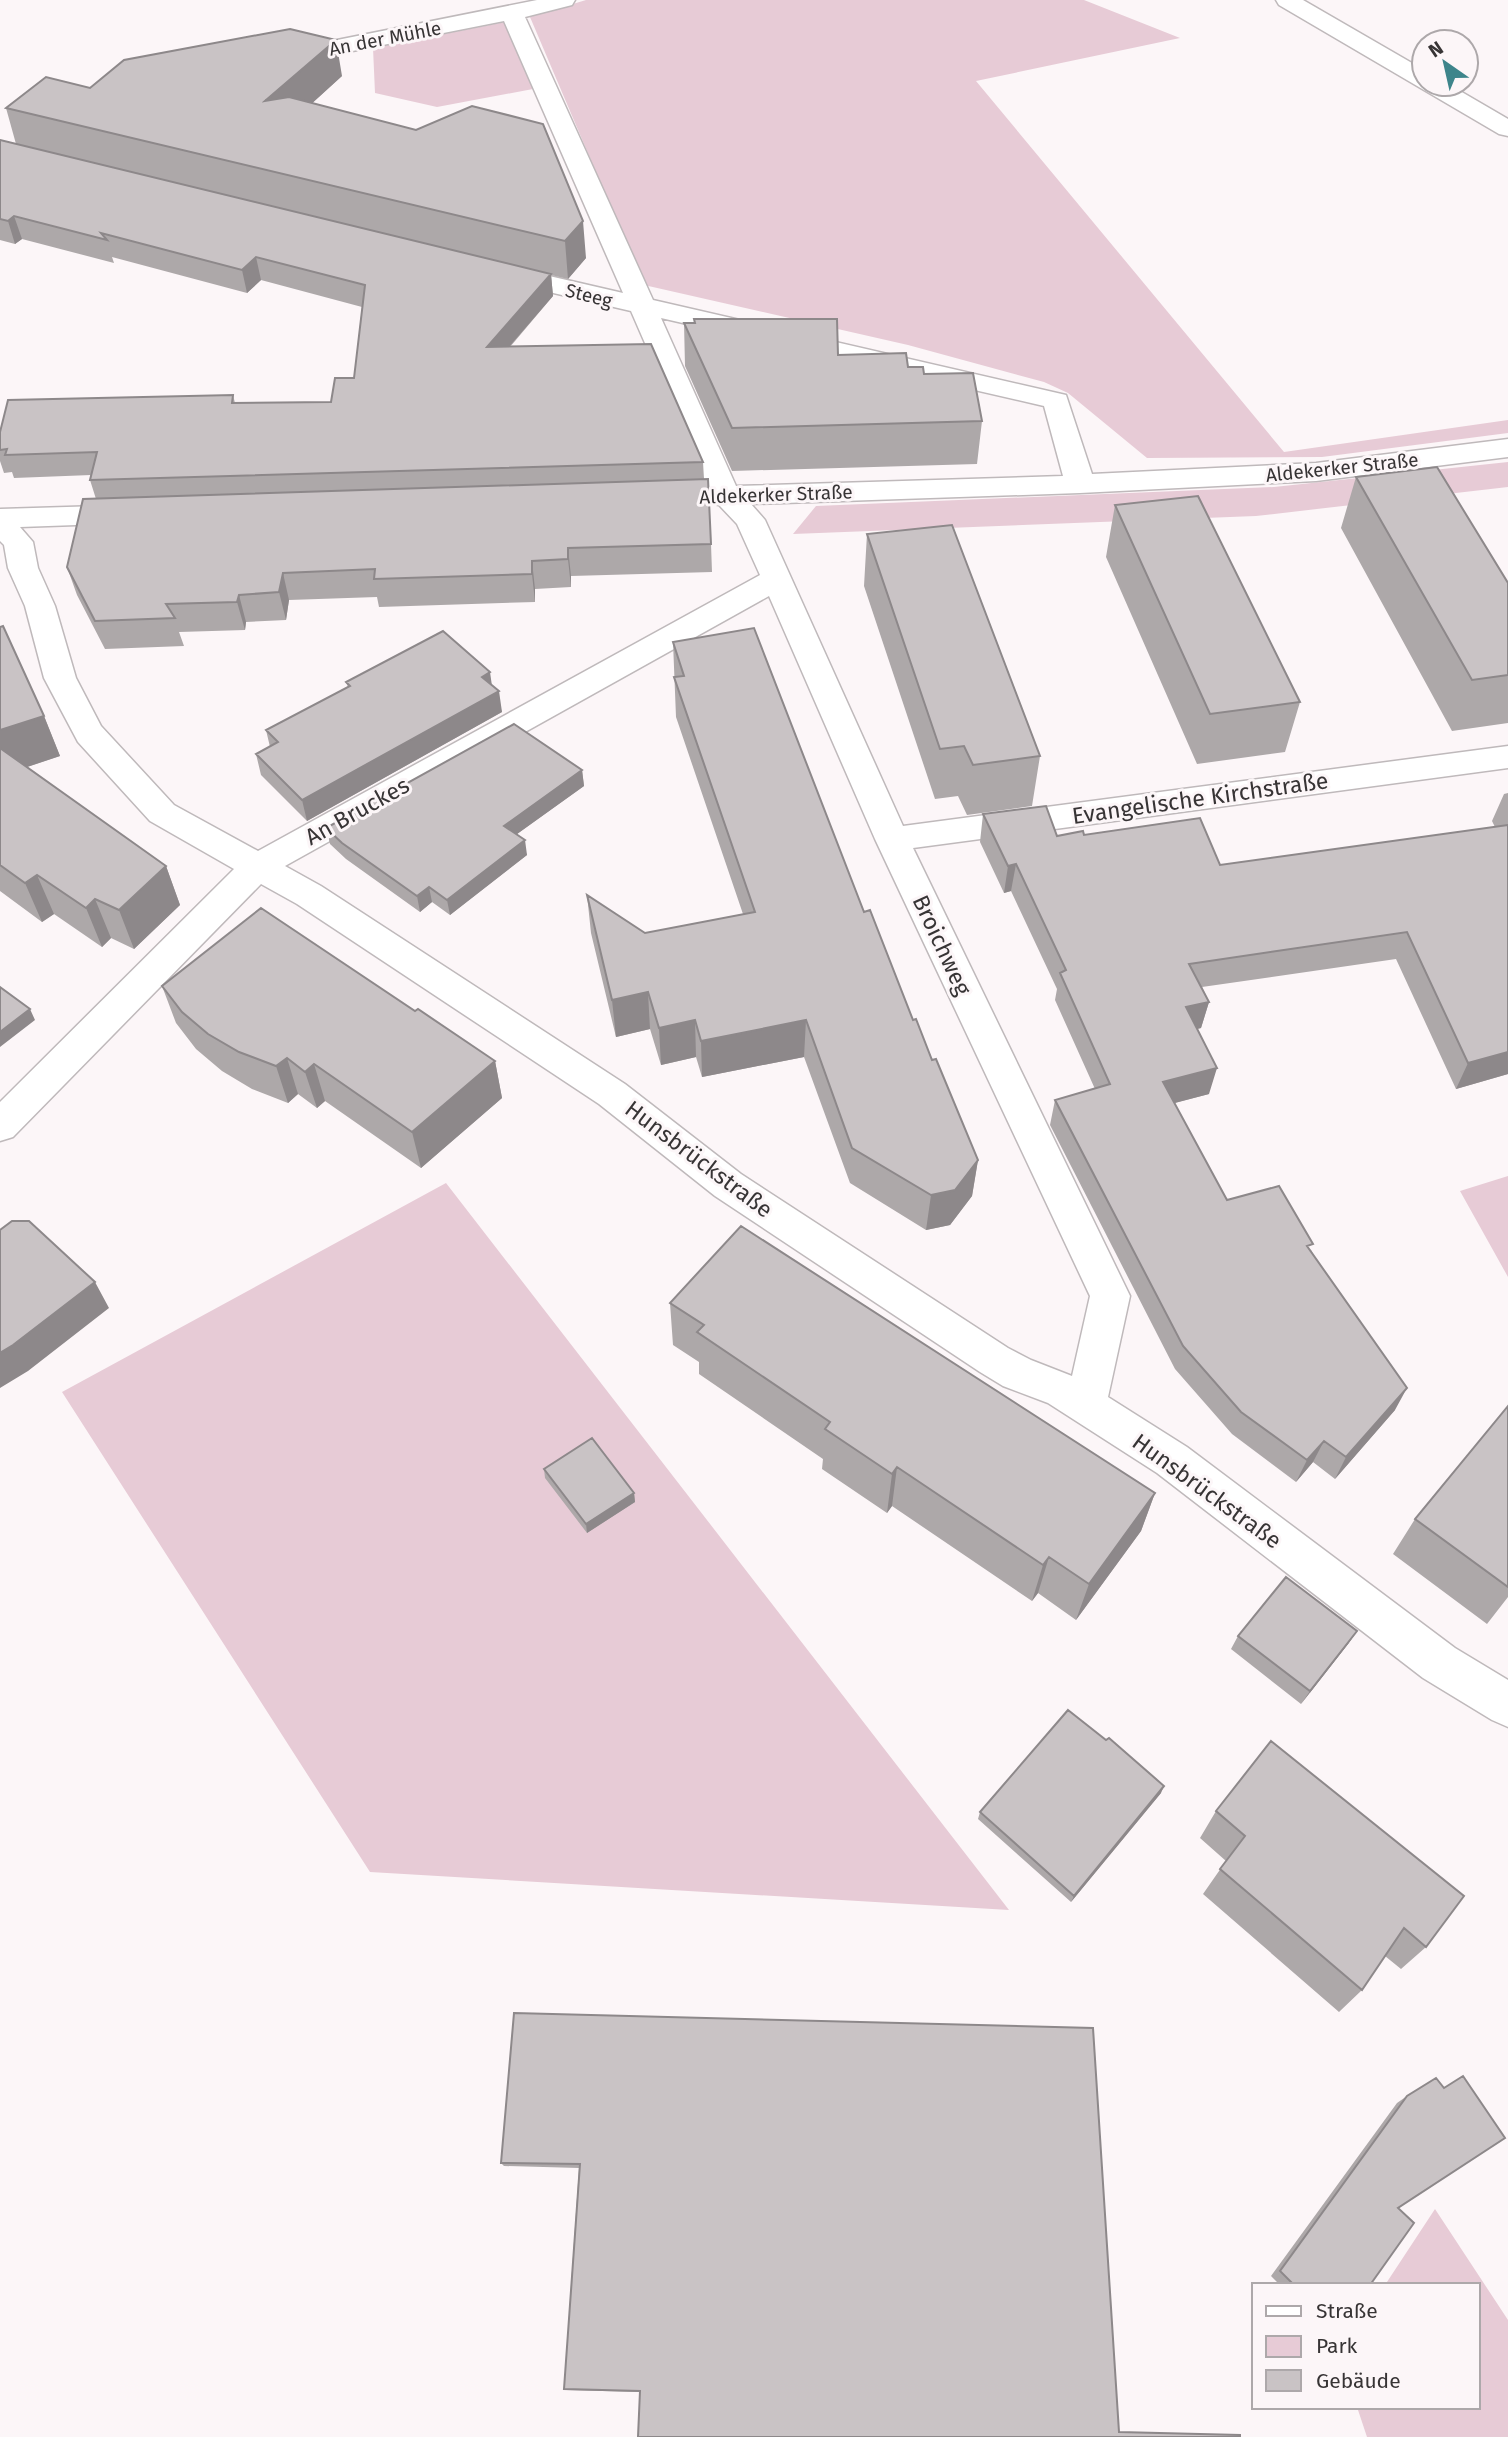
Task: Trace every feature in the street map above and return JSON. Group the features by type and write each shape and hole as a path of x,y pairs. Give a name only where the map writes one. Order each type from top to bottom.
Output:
{"street":[{"name":"An der Mühle","path":"265,61 512,13 564,0"},
{"path":"1287,0 1410,72"},
{"name":"Broichweg","path":"512,13 726,495 750,520 892,839 1110,1296 1086,1406"},
{"path":"1455,98 1508,129"},
{"name":"Steeg","path":"482,268 1056,401 1080,484"},
{"name":"Aldekerker Straße","path":"684,497 1080,484 1316,472 1508,448"},
{"path":"0,518 154,513"},
{"name":"Hunsbrückstraße","path":"0,524 18,542 23,568 40,606 60,678 71,703 89,734 136,789 162,813 309,895 612,1094 728,1185 982,1352 1017,1373 1062,1390 1193,1474 1264,1532 1439,1663 1508,1705"},
{"name":"An Bruckes","path":"0,1126 258,866 776,579"},
{"name":"Evangelische Kirchstraße","path":"892,839 1508,757"}],"green space":[{"path":"586,0 1084,0 1180,38 976,81 1284,452 1508,420 1508,433 1322,457 1147,458 1068,393 1044,382 908,345 644,285 530,17"},
{"path":"505,22 533,89 437,107 375,93 373,48"},
{"path":"1508,462 1508,487 1256,516 793,534 816,506 1274,487"},
{"path":"1508,1176 1508,1277 1460,1191"},
{"path":"446,1183 1009,1910 370,1872 62,1392"},
{"path":"1435,2209 1508,2320 1508,2437 1367,2437 1358,2409 1480,2409 1480,2283 1386,2283"}],"building":[{"path":"290,29 336,40 265,101 289,97 416,130 472,106 543,124 583,221 565,241 6,108 46,77 90,88 124,60"},
{"path":"0,140 551,274 487,347 651,344 703,462 90,480 97,452 5,455 7,449 0,450 0,432 8,400 233,395 232,403 331,402 335,378 354,378 365,285 256,257 242,270 101,233 107,240 14,216 8,221 0,219"},
{"path":"694,319 837,319 838,355 906,353 908,367 923,367 924,374 973,373 982,421 732,428 684,323 695,323"},
{"path":"1437,467 1508,583 1508,675 1472,680 1356,477"},
{"path":"708,479 711,544 568,548 568,559 532,561 532,574 374,579 375,569 283,573 279,592 239,595 237,602 166,604 175,618 95,621 67,567 83,499"},
{"path":"1198,496 1300,702 1210,714 1115,505"},
{"path":"952,525 1040,756 973,765 964,746 940,749 867,534"},
{"path":"3,626 44,716 0,730 0,627"},
{"path":"754,628 864,912 870,910 913,1020 916,1019 932,1060 936,1059 978,1160 955,1190 931,1195 852,1148 806,1020 701,1041 695,1020 659,1028 648,992 612,1000 587,895 645,933 755,912 674,677 684,676 673,642"},
{"path":"443,631 490,672 482,677 499,691 302,800 256,754 278,742 266,730 350,686 346,682"},
{"path":"514,724 582,770 504,826 525,840 447,900 429,887 417,896 342,843 326,828"},
{"path":"0,748 166,866 119,910 95,899 86,908 37,875 25,883 0,865"},
{"path":"1046,806 1057,836 1083,831 1084,835 1200,818 1220,865 1508,825 1508,1052 1468,1063 1407,932 1189,964 1209,1002 1186,1007 1217,1068 1163,1082 1227,1200 1279,1186 1313,1244 1307,1246 1407,1388 1346,1457 1324,1441 1307,1460 1241,1412 1183,1346 1055,1100 1110,1084 1060,973 1066,970 1016,864 1008,866 983,814"},
{"path":"261,908 495,1061 412,1132 314,1064 305,1072 287,1058 276,1066 239,1052 208,1034 182,1012 162,986"},
{"path":"0,987 30,1009 0,1032"},
{"path":"12,1221 29,1221 95,1282 0,1353 0,1230"},
{"path":"741,1226 1155,1493 1089,1584 1049,1557 1043,1565 897,1467 892,1474 825,1429 830,1422 697,1332 704,1325 670,1303"},
{"path":"1508,1406 1508,1587 1415,1519"},
{"path":"592,1438 634,1493 586,1524 544,1469"},
{"path":"1286,1577 1357,1631 1310,1691 1238,1636"},
{"path":"1068,1710 1106,1740 1109,1738 1164,1786 1074,1896 980,1812"},
{"path":"1271,1741 1464,1896 1426,1947 1404,1928 1362,1990 1220,1869 1245,1836 1216,1811"},
{"path":"514,2013 1093,2028 1119,2432 1240,2437 638,2437 640,2391 564,2389 580,2164 501,2163"},
{"path":"1463,2076 1505,2138 1398,2208 1414,2223 1371,2283 1292,2283 1280,2271 1407,2096 1436,2078 1444,2088"}]}
